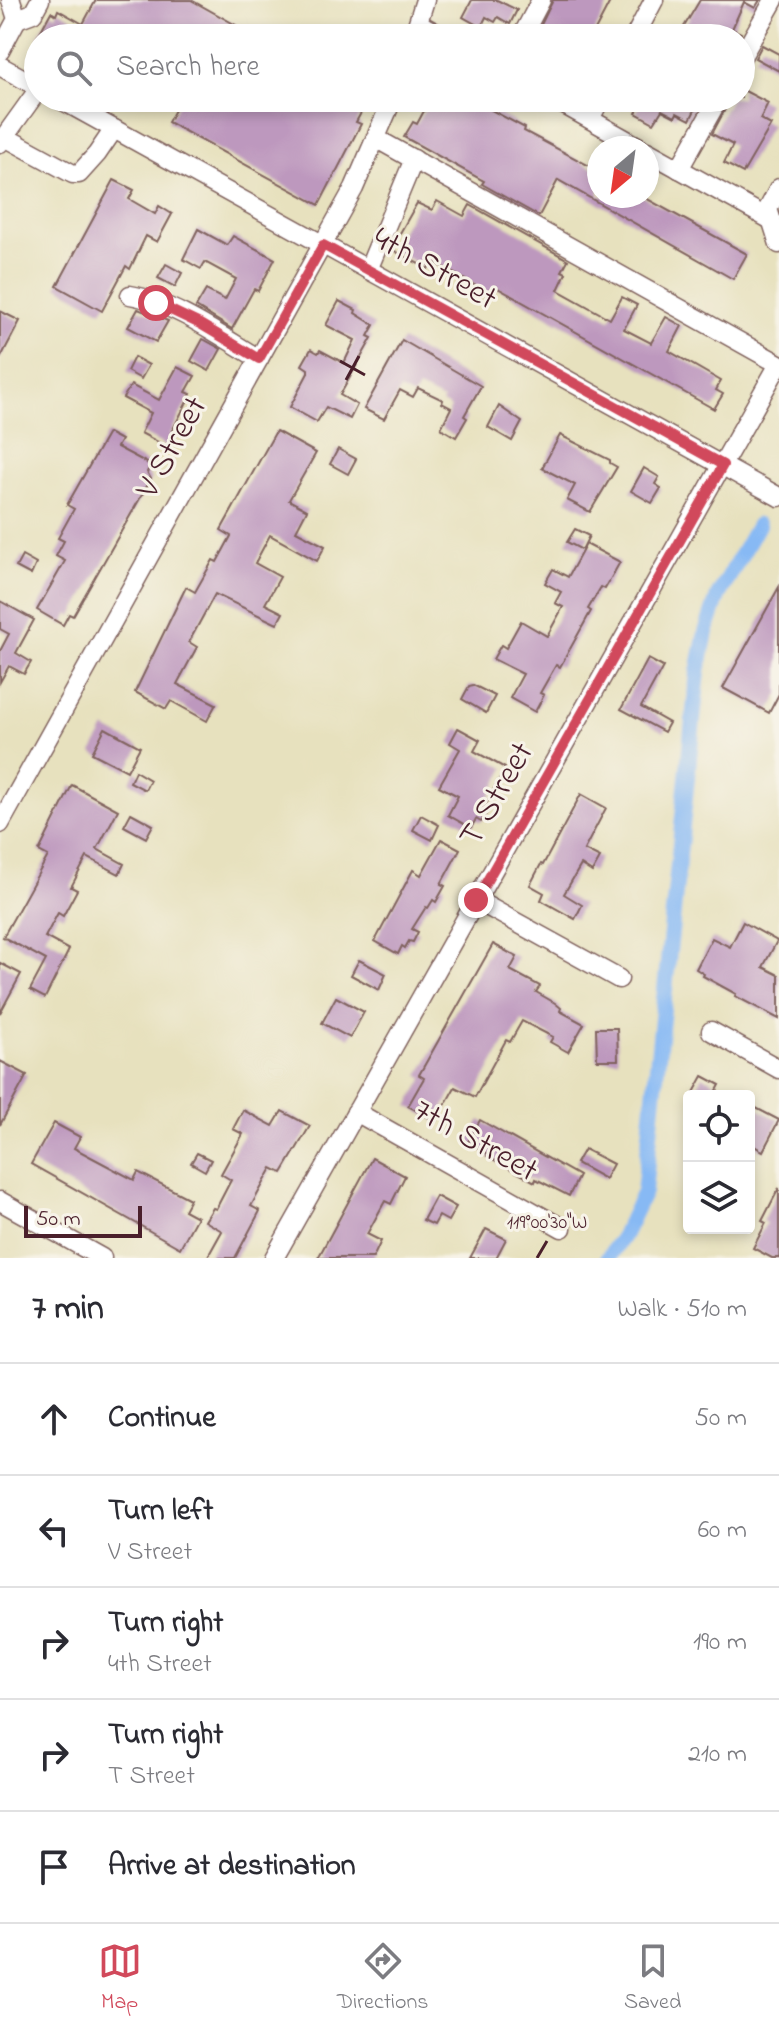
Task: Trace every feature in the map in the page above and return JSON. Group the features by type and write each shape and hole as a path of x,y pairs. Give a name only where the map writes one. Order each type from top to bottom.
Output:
{"street":[{"path":"11,0 17,19"},
{"path":"0,51 17,19 33,13 40,0"},
{"path":"418,24 425,0"},
{"path":"528,24 541,0"},
{"path":"641,24 654,0"},
{"path":"755,33 774,0"},
{"path":"0,66 24,80"},
{"path":"24,109 3,140 73,174 79,174 114,129"},
{"name":"4th Street","path":"83,112 779,497"},
{"name":"V Street","path":"0,824 323,245 388,112"},
{"path":"577,112 620,136"},
{"path":"590,119 594,112"},
{"path":"679,169 711,112"},
{"path":"377,139 779,364"},
{"path":"659,158 771,220"},
{"path":"368,270 414,159"},
{"path":"779,188 768,209 779,244"},
{"path":"130,295 156,303 200,324 259,359"},
{"name":"T Street","path":"274,1258 779,364"},
{"path":"476,900 619,979"},
{"path":"711,1031 779,1069"},
{"name":"7th Street","path":"356,1112 562,1228"},
{"path":"0,1201 102,1258"}],"building":[{"path":"96,0 191,0 234,24 83,24"},
{"path":"472,0 497,0 517,10 510,24 498,17 495,22 486,17 482,24 476,24 463,17"},
{"path":"553,0 611,0 598,24 541,24"},
{"path":"700,0 760,0 755,8 744,2 734,24 686,24"},
{"path":"58,10 83,24 45,24 51,12 56,15"},
{"path":"762,45 779,54 779,71 755,58"},
{"path":"755,96 768,103 760,119 771,125 743,173 724,163 733,145 712,134 724,112 755,112"},
{"path":"174,112 361,112 356,122 361,124 319,205 168,122"},
{"path":"423,112 495,112 587,165 587,196 558,180 539,216 482,184 484,181 404,137 413,122 417,124"},
{"path":"637,112 661,112 654,123"},
{"path":"666,112 694,112 690,120 677,113 675,117"},
{"path":"114,180 134,190 129,199 155,214 159,206 172,214 157,242 146,236 130,269 126,266 102,311 57,286"},
{"path":"437,201 464,216 470,205 568,260 558,290 610,319 622,297 637,305 624,329 651,343 666,317 682,326 669,351 721,381 716,390 723,394 714,409 494,286 490,294 432,261 428,269 391,249 417,203 432,210"},
{"path":"659,205 747,254 733,279 607,208 659,208"},
{"path":"198,229 227,245 233,236 275,259 232,329 196,307 206,290 225,300 236,279 205,262 201,269 183,259"},
{"path":"166,264 182,273 175,287 158,278"},
{"path":"339,301 374,325 368,336 372,338 340,395 357,405 350,419 326,407 317,422 290,407 308,373 302,365 311,349 318,353 320,350 344,363 355,340 326,325"},
{"path":"138,309 168,321 156,342 128,327"},
{"path":"0,311 20,321 0,359"},
{"path":"203,339 221,349 209,371 191,361"},
{"path":"402,340 481,386 456,437 441,428 451,408 442,403 443,400 418,388 413,397 400,390 384,419 364,409"},
{"path":"134,357 149,365 141,379 127,371"},
{"path":"177,367 195,376 186,392 191,394 170,435 174,437 169,448 141,433 151,413 123,398 131,385 159,400"},
{"path":"499,406 522,422 512,441 488,427"},
{"path":"276,431 316,453 289,500 307,510 296,531 325,546 317,561 270,535 255,563 280,577 265,604 283,613 277,624 215,594 189,642 197,647 177,684 216,704 207,721 171,701 166,709 135,692 186,587 195,592 213,560 217,562 231,536 221,530"},
{"path":"108,433 121,440 117,447 151,465 147,472 151,479 73,616 69,614 63,625 37,610 65,561 56,556 64,541 58,538 74,509 67,505"},
{"path":"560,435 610,460 617,467 590,512 567,500 575,485 542,468"},
{"path":"338,449 356,459 348,474 330,464"},
{"path":"644,468 659,477 655,484 661,488 652,503 631,491"},
{"path":"575,529 589,536 582,550 567,542"},
{"path":"586,544 620,562 605,589 601,587 588,609 591,611 560,667 556,665 540,693 544,695 535,712 510,698 523,674 493,659 501,645 506,648 521,621 547,636 563,607 555,603 561,592 545,583 553,569 568,577"},
{"path":"22,556 36,564 31,575 16,567"},
{"path":"779,587 779,694 769,713 723,688"},
{"path":"0,601 34,620 16,653 31,662 24,674 9,666 0,682 0,651 9,634 0,629"},
{"path":"648,659 663,667 641,707 669,723 664,732 621,709"},
{"path":"469,686 495,696 486,713 462,699"},
{"path":"105,728 140,747 127,771 92,753"},
{"path":"458,728 480,740 474,751 505,768 484,808 488,811 481,822 476,819 471,828 448,815 458,796 439,786 460,749 450,743"},
{"path":"135,771 150,780 145,790 130,782"},
{"path":"72,785 118,810 97,849 124,864 119,874 87,857 71,887 77,890 63,916 58,913 45,937 69,950 45,998 30,990 46,960 3,937 48,856 39,851"},
{"path":"581,794 606,808 584,850 600,858 592,872 581,865 564,894 582,905 575,919 541,900 544,893 530,885"},
{"path":"131,813 153,825 146,838 124,826"},
{"path":"421,815 439,825 432,840 413,830"},
{"path":"441,839 460,849 441,884 445,886 436,902 433,900 426,907 412,929 418,932 413,942 409,941 405,948 402,946 398,954 375,941 413,870 421,875"},
{"path":"743,922 777,941 763,967 779,975 779,1019 735,996 696,969 712,938 730,947"},
{"path":"493,944 517,957 510,970 540,986 536,992 555,1003 561,1008 560,1011 584,1024 568,1052 550,1042 553,1037 522,1021 510,1042 506,1040 475,1097 455,1087 436,1121 408,1106 424,1078 419,1075"},
{"path":"359,960 386,974 379,990 351,975"},
{"path":"0,963 21,974 0,1013"},
{"path":"336,997 364,1012 350,1038 322,1023"},
{"path":"596,1028 617,1028 618,1060 597,1060"},
{"path":"0,1061 27,1075 0,1125"},
{"path":"703,1076 720,1085 717,1090 695,1090"},
{"path":"755,1108 779,1120 763,1151 755,1146"},
{"path":"243,1110 273,1126 282,1111 310,1126 282,1173 272,1168 251,1206 260,1211 235,1258 207,1258 222,1231 205,1221 213,1208 216,1209 231,1180 221,1174 243,1134 233,1129"},
{"path":"480,1120 579,1176 569,1196 536,1179 535,1182 468,1142"},
{"path":"54,1123 80,1137 74,1148 134,1180 138,1172 190,1199 184,1210 197,1217 180,1248 31,1164"},
{"path":"584,1149 613,1164 605,1179 576,1163"},
{"path":"197,1153 211,1160 205,1171 191,1163"},
{"path":"372,1158 405,1176 391,1204 385,1201 367,1234 381,1241 373,1258 318,1258"},
{"path":"779,1188 779,1258 772,1258 753,1248 766,1223 762,1221"},
{"path":"436,1196 456,1207 448,1221 439,1216 434,1225 423,1220"},
{"path":"486,1229 506,1239 496,1258 470,1258"}],"waterway":[{"path":"608,1258 623,1236 644,1192 698,672 706,632 718,596 758,525"}],"route":[{"path":"156,303 200,324 259,359 323,245 723,465 476,900"}]}
